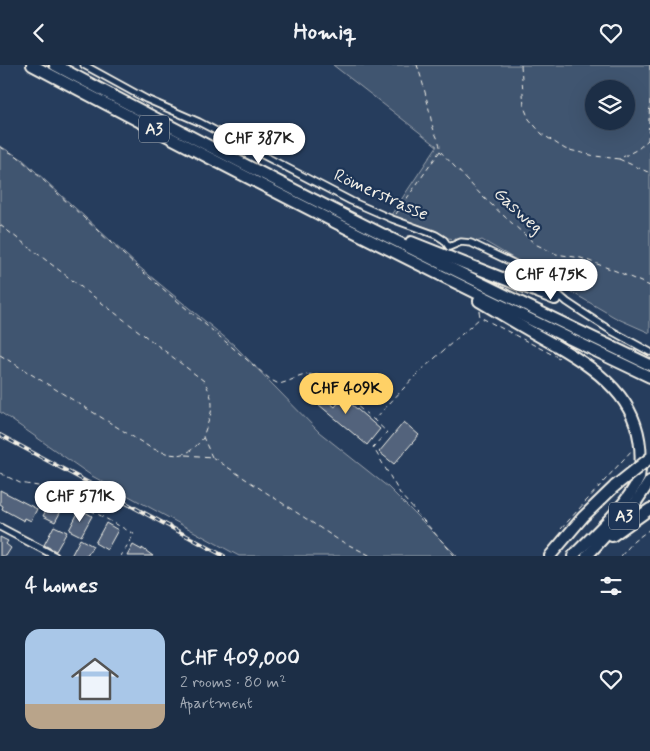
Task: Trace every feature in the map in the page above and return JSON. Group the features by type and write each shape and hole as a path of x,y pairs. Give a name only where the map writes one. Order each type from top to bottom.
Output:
{"highway":[{"name":"A3","path":"32,65 276,193 650,377"},
{"name":"A3","path":"55,65 236,160 650,365"},
{"name":"A3","path":"361,223 555,299"},
{"name":"A3","path":"407,259 605,374 621,387 637,406 645,425 648,439 647,455 640,477 622,504 573,556"},
{"name":"A3","path":"550,556 573,527 615,486 650,458"},
{"name":"A3","path":"591,553 636,502 650,481"},
{"name":"A3","path":"591,553 650,509"}],"street":[{"name":"Römerstrasse","path":"84,65 146,99 199,123 351,201 436,235 444,240 449,247 461,242 471,243 534,273 582,312 650,352"},
{"path":"0,527 55,556"}],"path":[{"path":"392,219 440,151 440,144 432,126 426,90 418,65"},
{"path":"522,65 524,107 529,119 542,134 565,149 619,159 650,173"},
{"path":"650,65 650,73"},
{"path":"650,100 648,140 650,148"},
{"path":"619,159 638,149 648,140"},
{"path":"0,147 17,156 137,267 271,380 279,384 304,374 311,373 321,376 374,420 387,432 373,447 401,495 455,556"},
{"name":"Gasweg","path":"440,151 482,197 535,244 556,254 581,258 608,267 650,286"},
{"path":"0,225 204,381 212,395 213,408 203,437 196,447 184,454"},
{"path":"479,311 480,317"},
{"path":"374,420 417,374 480,317"},
{"path":"480,317 564,361"},
{"path":"0,355 151,448 167,453 212,457 337,539 371,556"},
{"path":"203,437 212,457"},
{"path":"558,533 632,450"},
{"path":"0,473 20,483 50,488 134,534 122,556"},
{"path":"621,556 634,541 650,529"}],"shaded area":[{"path":"333,65 650,65 650,333 616,318 482,240 476,242 448,238 435,230 391,215 437,146"},
{"path":"0,146 22,159 138,266 234,345 319,432 388,487 457,556 239,556 92,476 0,412"}],"building":[{"path":"315,380 323,387 318,393 335,407 343,397 380,429 367,445 305,391"},
{"path":"404,422 419,435 394,464 379,452"},
{"path":"0,490 37,509 31,521 25,518 24,521 2,509"},
{"path":"54,495 66,502 55,522 43,516"},
{"path":"80,509 92,516 81,536 69,530"},
{"path":"106,523 118,530 107,550 95,543"},
{"path":"54,526 67,532 56,551 44,545"},
{"path":"0,537 8,541 6,544 11,548 6,556 0,556"},
{"path":"80,539 93,546 87,556 71,556"},
{"path":"133,545 142,550 142,548 153,556 127,556"}],"tunnel":[{"path":"623,336 640,355 650,373"}],"railway":[{"path":"0,435 224,556"}]}
